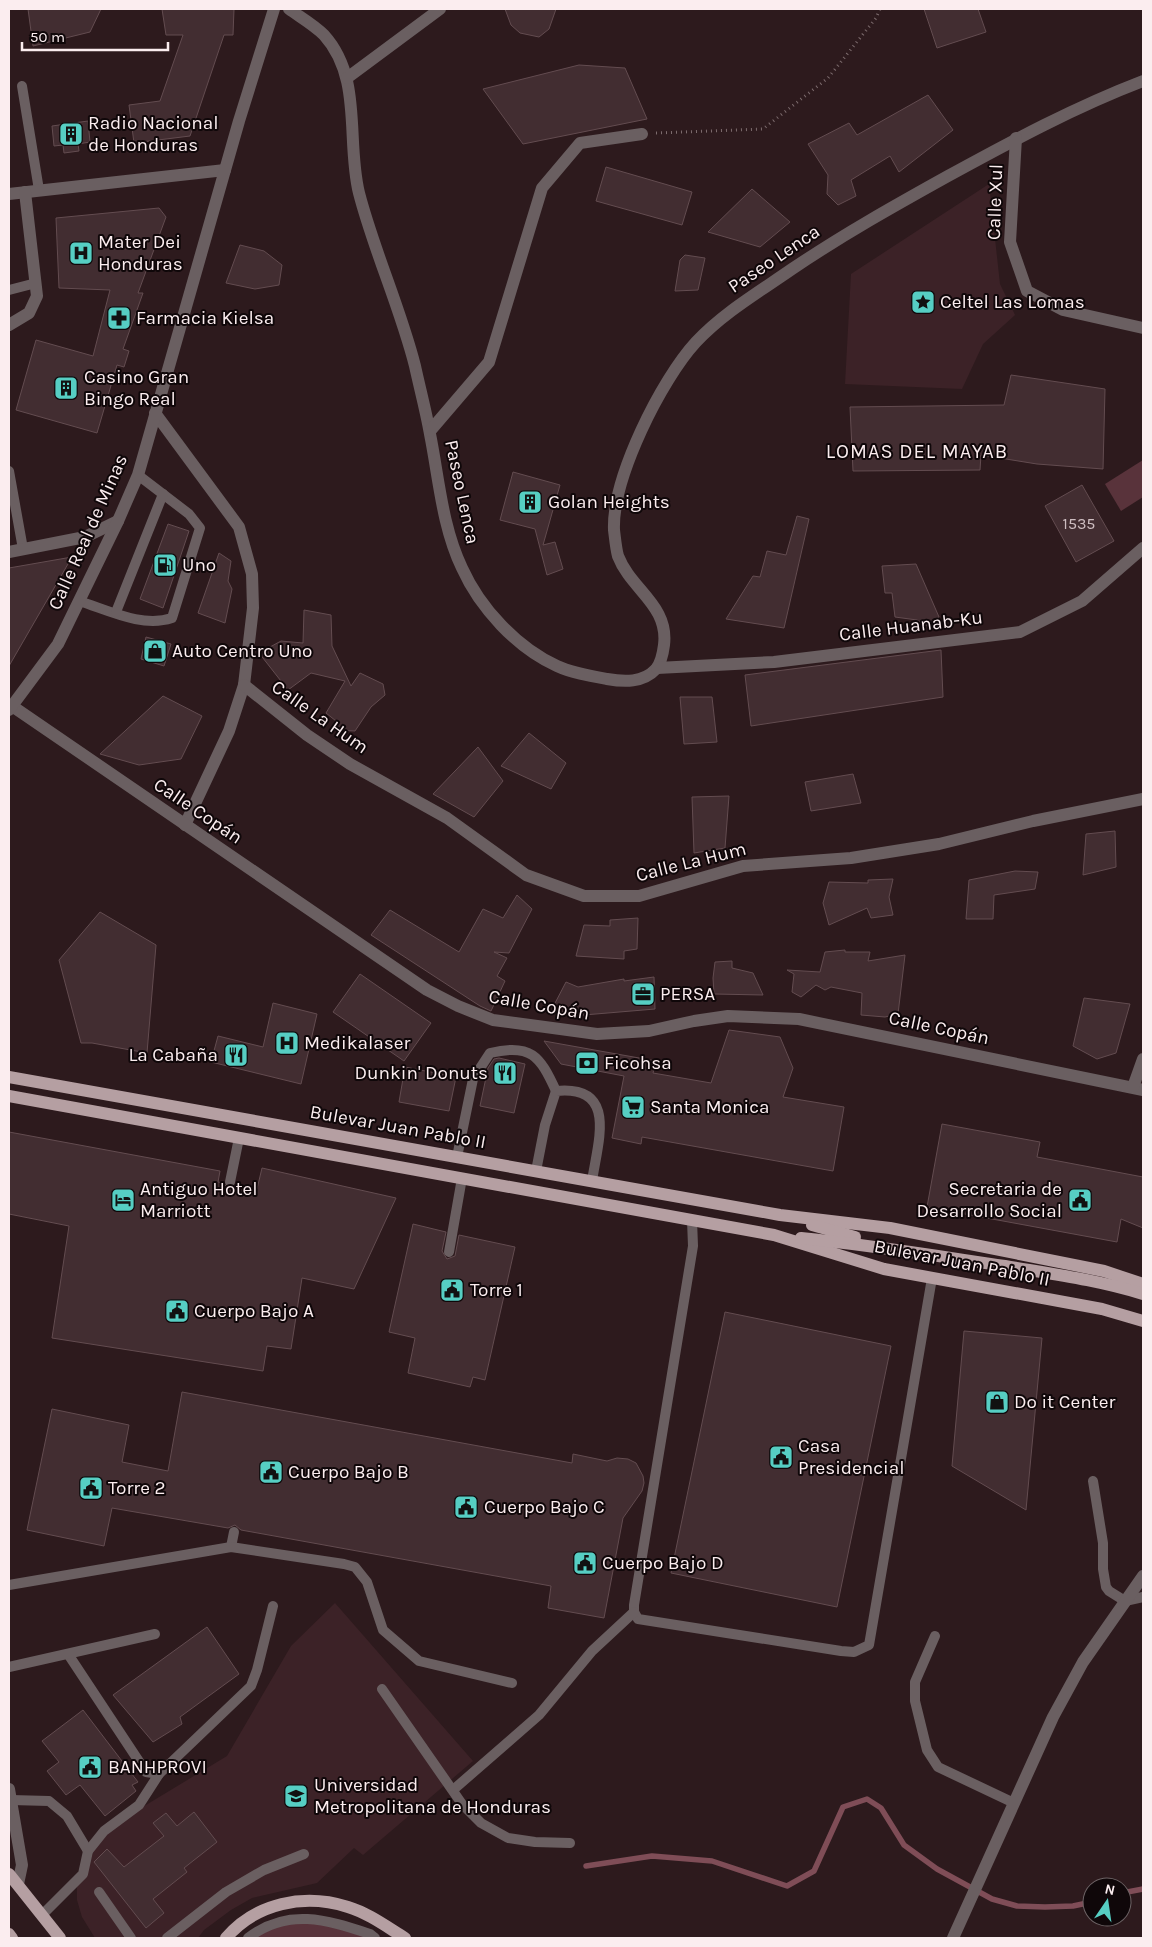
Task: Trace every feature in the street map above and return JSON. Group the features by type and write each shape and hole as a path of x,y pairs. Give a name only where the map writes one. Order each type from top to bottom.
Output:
{"main road":[{"name":"Bulevar Juan Pablo II","path":"9,1077 780,1215 890,1228 1095,1269 1143,1284"},
{"name":"Bulevar Juan Pablo II","path":"9,1096 774,1235 886,1247 1072,1276 1110,1284 1143,1294"},
{"name":"Bulevar Juan Pablo II","path":"780,1215 886,1247"},
{"name":"Bulevar Juan Pablo II","path":"774,1235 884,1269 1102,1309 1143,1321"},
{"path":"9,1874 60,1938"},
{"path":"226,1938 251,1917 273,1906 296,1900 322,1901 349,1907 405,1938"},
{"path":"9,1934 12,1938"}],"street":[{"name":"Calle Real de Minas","path":"10,708 58,644 118,521 138,475 225,170 274,9"},
{"name":"Paseo Lenca","path":"289,9 323,34 339,57 347,78 358,190 413,360 430,431 444,518 454,552 467,580 496,618 519,642 559,667 625,681 644,678 657,668 665,642 664,624 657,608 628,574 617,554 614,529 616,506 631,452 663,390 693,345 726,314 848,231 1016,138 1109,94 1143,82"},
{"path":"347,78 440,9"},
{"path":"430,431 489,362 542,188 580,143 642,134"},
{"name":"Calle Xul","path":"1016,138 1010,242 1028,291 1063,310 1136,329 1143,328"},
{"path":"9,194 225,170"},
{"path":"9,325 29,313 38,296 25,192"},
{"path":"155,414 239,527 252,574 253,608 244,685 229,731 185,825"},
{"path":"9,552 84,537 118,521"},
{"name":"Calle Huanab-Ku","path":"657,668 774,662 1020,632 1082,601 1143,548"},
{"name":"Calle La Hum","path":"244,685 306,735 350,764 447,818 526,875 584,896 639,896 743,866 851,858 939,844 1033,821 1143,799"},
{"name":"Calle Copán","path":"10,708 427,990 458,1006 493,1020 597,1034 624,1034 728,1016 773,1016 855,1030 1138,1089"},
{"path":"1138,1089 1143,1059"},
{"path":"953,1938 1053,1717 1083,1662 1143,1576"},
{"path":"10,1794 22,1865 18,1884"}],"lane":[{"path":"22,86 39,190"},
{"path":"9,290 36,283"},
{"path":"9,471 23,549"},
{"path":"79,600 147,622 161,622 172,618 200,528 190,514 138,475"},
{"path":"116,612 163,494"},
{"path":"456,1157 473,1079 490,1053 505,1050 528,1053 541,1060 556,1091 545,1125 536,1171"},
{"path":"556,1091 570,1090 587,1094 596,1102 601,1121 592,1181"},
{"path":"230,1182 239,1138"},
{"path":"449,1252 462,1178"},
{"path":"453,1790 538,1715 592,1651 634,1612 693,1246 692,1220"},
{"path":"634,1612 638,1619 841,1651 854,1652 869,1645 932,1278"},
{"path":"1093,1481 1103,1543 1103,1569 1106,1587 1125,1601 1143,1597"},
{"path":"231,1547 234,1532"},
{"path":"9,1585 231,1547 355,1567 367,1582 382,1630 418,1661 512,1683"},
{"path":"42,1915 83,1874 88,1851 104,1831 139,1804 159,1774 251,1686 257,1670 273,1606"},
{"path":"9,1667 155,1634"},
{"path":"935,1636 915,1682 915,1701 927,1750 938,1767 1014,1803"},
{"path":"68,1654 146,1772 159,1774"},
{"path":"382,1689 462,1804 481,1824 508,1838 535,1842 570,1843"},
{"path":"10,1794 49,1801 67,1816 88,1851"},
{"path":"167,1938 226,1892 264,1870 304,1854"},
{"path":"99,1892 132,1938"},
{"path":"248,1938 261,1928 293,1919 326,1920 370,1934 374,1938"}],"path":[{"path":"642,134 763,129 828,78 876,18 880,9"}],"shaded area":[{"path":"989,184 1000,284 1015,315 983,344 962,389 845,384 851,274"},
{"path":"1143,460 1143,497 1121,511 1105,484"},
{"name":"Universidad Metropolitana de Honduras","path":"335,1603 473,1761 363,1855 354,1848 317,1883 252,1898 231,1910 204,1930 198,1938 95,1938 82,1917 77,1900 77,1887 103,1831 227,1756 291,1646"},
{"path":"326,1920 375,1938 252,1938 261,1928"}],"building":[{"path":"28,9 101,9 90,32 33,46"},
{"path":"162,9 234,9 233,35 224,35 190,136 134,143 129,105 160,101 183,35 166,35"},
{"path":"505,9 556,9 549,29 539,37 520,33 511,25"},
{"path":"924,9 978,9 986,32 937,48"},
{"path":"579,65 625,68 647,119 523,144 483,89"},
{"path":"928,95 953,130 899,172 890,156 851,180 856,196 838,205 827,194 828,175 808,144 849,123 857,135"},
{"name":"Radio Nacional de Honduras","path":"88,121 90,142 78,144 79,151 64,153 63,145 54,146 52,126"},
{"path":"606,167 692,192 682,225 596,201"},
{"path":"752,189 790,222 760,247 708,232"},
{"path":"159,208 166,217 138,293 143,293 123,349 129,351 124,367 117,365 97,433 16,410 36,340 93,356 110,290 59,288 56,218"},
{"path":"240,245 264,251 282,265 279,285 255,289 226,283"},
{"path":"685,255 705,258 698,290 675,291 680,260"},
{"path":"1011,375 1105,389 1103,469 1037,464 981,455 980,470 853,471 850,407 1004,405"},
{"name":"Golan Heights","path":"513,472 560,485 543,545 555,542 563,569 547,575 535,529 500,520"},
{"path":"1082,485 1114,541 1076,562 1045,506"},
{"path":"797,516 809,519 784,628 726,619 753,576 760,577 767,551 786,555"},
{"name":"Uno","path":"168,524 189,531 163,608 140,599"},
{"path":"219,553 231,561 228,581 232,589 225,623 198,613"},
{"path":"72,557 9,666 9,568"},
{"path":"916,564 939,617 927,626 917,620 895,617 892,593 885,593 882,566"},
{"path":"304,610 331,615 332,646 351,686 360,673 383,684 385,695 371,707 355,731 333,730 336,721 326,713 345,681 311,673 288,690 259,653 281,641 303,643"},
{"name":"Auto Centro Uno","path":"146,637 171,644 164,666 141,659"},
{"path":"941,650 943,697 751,726 745,675"},
{"path":"163,696 202,716 181,759 139,765 100,754"},
{"path":"680,697 712,697 717,742 684,744"},
{"path":"529,733 566,763 551,789 501,766"},
{"path":"478,747 503,781 474,817 433,794"},
{"path":"853,774 861,803 811,811 805,782"},
{"path":"729,796 725,848 694,853 692,797"},
{"path":"1115,831 1116,867 1083,875 1086,834"},
{"path":"1015,871 1038,872 1035,889 994,895 993,919 966,919 969,880"},
{"path":"893,879 889,897 893,915 871,918 867,908 829,925 823,903 829,882 868,883 868,880"},
{"path":"517,895 532,909 509,953 494,952 507,958 497,976 505,981 491,1011 480,1006 371,935 390,910 459,952 483,909 503,918"},
{"path":"100,912 156,945 147,1053 92,1043 81,1043 59,960"},
{"path":"638,918 637,949 624,951 624,959 576,956 584,925 610,926 610,920"},
{"path":"845,950 845,952 870,952 868,961 905,955 898,1014 885,1017 861,1015 862,993 831,987 825,990 816,985 801,997 792,992 794,974 787,970 820,972 825,952"},
{"path":"732,961 732,968 753,973 763,995 714,994 715,962"},
{"path":"360,974 431,1023 404,1061 333,1012"},
{"path":"654,977 655,1009 572,1016 553,1007 566,982 578,987 624,979 624,981"},
{"path":"1084,998 1130,1004 1116,1053 1097,1059 1073,1046"},
{"name":"Medikalaser","path":"273,1003 317,1014 301,1084 211,1062 218,1036 263,1047"},
{"path":"729,1030 780,1037 793,1068 783,1097 844,1107 833,1171 642,1137 641,1144 612,1138 624,1076 561,1064 544,1041 656,1061 653,1073 711,1083"},
{"path":"499,1058 525,1064 514,1113 480,1106 488,1068 494,1059"},
{"path":"405,1067 456,1077 449,1111 399,1102"},
{"path":"942,1124 1040,1142 1037,1157 1143,1177 1143,1228 1121,1219 1117,1242 927,1207"},
{"path":"9,1132 220,1171 218,1182 223,1183 229,1189 236,1185 257,1189 262,1168 396,1198 354,1289 302,1278 291,1349 267,1346 263,1371 52,1338 69,1226 9,1214"},
{"name":"Torre 1","path":"413,1224 446,1232 442,1251 447,1259 455,1256 459,1235 515,1247 485,1380 473,1377 470,1387 408,1373 415,1338 389,1332"},
{"name":"Casa Presidencial","path":"725,1312 891,1346 837,1607 671,1573"},
{"name":"Do it Center","path":"964,1331 1042,1338 1026,1510 952,1466"},
{"path":"182,1392 572,1463 573,1454 607,1461 617,1458 628,1459 636,1463 643,1476 644,1483 642,1491 623,1518 604,1618 548,1608 551,1586 241,1530 235,1525 228,1528 112,1508 104,1546 27,1530 52,1409 129,1425 122,1462 168,1471"},
{"path":"207,1627 239,1674 180,1717 182,1724 153,1742 113,1695"},
{"name":"BANHPROVI","path":"83,1710 138,1782 132,1785 136,1791 105,1816 80,1785 66,1795 47,1771 59,1762 42,1741"},
{"path":"194,1812 217,1842 184,1868 187,1872 153,1899 164,1913 146,1928 94,1862 107,1849 124,1867 164,1836 153,1823 166,1813 177,1826"}],"waterway":[{"path":"586,1866 652,1856 712,1861 787,1886 814,1871 843,1807 867,1799 881,1808 904,1845 937,1869 992,1899 1017,1906 1045,1907 1082,1904"},
{"path":"1132,1891 1143,1889"}],"place":[{"name":"Radio Nacional de Honduras","path":"71,134"},
{"name":"Mater Dei Honduras","path":"81,253"},
{"name":"Celtel Las Lomas","path":"923,302"},
{"name":"Farmacia Kielsa","path":"119,318"},
{"name":"Casino Gran Bingo Real","path":"66,388"},
{"name":"Golan Heights","path":"530,502"},
{"name":"Uno","path":"165,565"},
{"name":"Auto Centro Uno","path":"155,651"},
{"name":"PERSA","path":"643,994"},
{"name":"Medikalaser","path":"287,1043"},
{"name":"La Cabaña","path":"236,1055"},
{"name":"Ficohsa","path":"587,1063"},
{"name":"Dunkin' Donuts","path":"505,1073"},
{"name":"Santa Monica","path":"633,1107"},
{"name":"Antiguo Hotel Marriott","path":"123,1200"},
{"name":"Secretaria de Desarrollo Social","path":"1080,1200"},
{"name":"Torre 1","path":"452,1290"},
{"name":"Cuerpo Bajo A","path":"177,1311"},
{"name":"Do it Center","path":"997,1402"},
{"name":"Casa Presidencial","path":"781,1457"},
{"name":"Cuerpo Bajo B","path":"271,1472"},
{"name":"Torre 2","path":"91,1488"},
{"name":"Cuerpo Bajo C","path":"466,1507"},
{"name":"Cuerpo Bajo D","path":"585,1563"},
{"name":"BANHPROVI","path":"90,1767"},
{"name":"Universidad Metropolitana de Honduras","path":"296,1796"}],"district":[{"name":"LOMAS DEL MAYAB","path":"917,451"}]}
